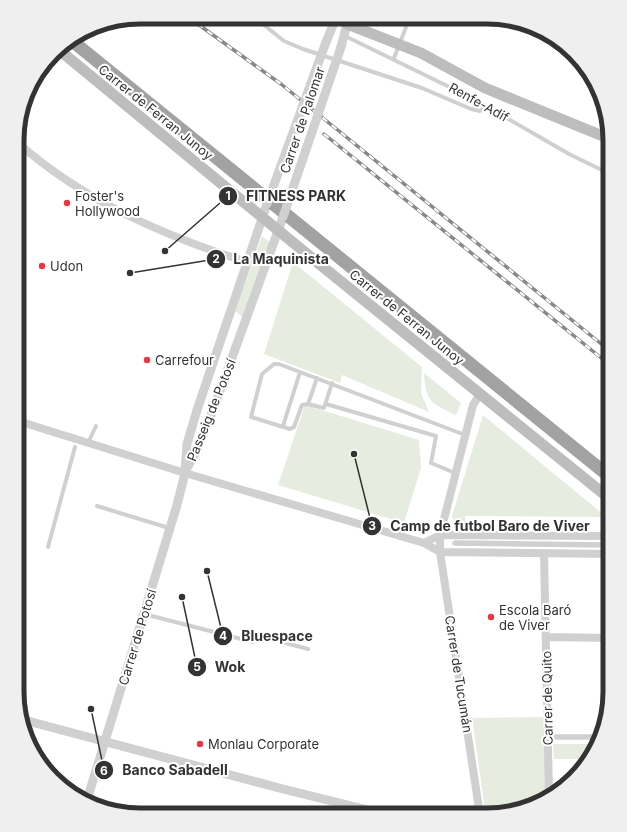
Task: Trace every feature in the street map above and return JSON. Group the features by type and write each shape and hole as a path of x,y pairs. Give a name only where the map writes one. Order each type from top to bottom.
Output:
{"highway":[{"path":"76,44 603,471"}],"main road":[{"path":"354,24 421,53 485,88 603,136"},
{"name":"Carrer de Ferran Junoy","path":"63,53 278,230 603,493"}],"street":[{"name":"Carrer de Palomar","path":"263,217 333,24"},
{"name":"Carrer de Palomar","path":"278,230 342,47 347,24"},
{"path":"24,148 66,180 107,205 168,234 207,250 248,262"},
{"name":"Passeig de Potosí","path":"185,473 188,444 197,410 263,217"},
{"name":"Passeig de Potosí","path":"185,473 198,448 213,410 278,230"},
{"name":"Carrer de Tucumán","path":"479,808 440,552 440,535 465,435 474,405 480,394"},
{"path":"24,423 185,473 424,543 440,552 603,554"},
{"name":"Carrer de Potosí","path":"88,795 170,528 185,473"},
{"path":"424,543 440,535 603,536"},
{"path":"455,544 603,545"},
{"name":"Carrer de Quito","path":"544,553 549,790"},
{"path":"546,637 603,638"},
{"path":"28,721 341,808"},
{"path":"548,737 594,737"}],"lane":[{"path":"264,24 284,41 303,49 422,88 471,109 480,111 486,106"},
{"path":"394,58 407,24"},
{"name":"Renfe-Adif","path":"345,36 394,58 486,106 569,154 603,171"},
{"path":"332,383 326,404 322,409 308,404 302,404 294,427 290,429 251,416 262,374 274,364 332,383 415,417 465,435"},
{"path":"283,426 300,372"},
{"path":"308,404 317,378"},
{"path":"326,404 436,436 431,463 455,473"},
{"path":"88,443 96,426"},
{"path":"48,547 75,447"},
{"path":"97,506 170,528"},
{"path":"144,614 253,642 255,635 308,649"}],"shaded area":[{"path":"262,236 270,242 243,318 235,311"},
{"path":"293,262 422,367 421,393 429,412 342,375 340,383 264,354"},
{"path":"424,373 461,403 456,415 441,408 431,400 426,390"},
{"path":"305,405 419,440 421,468 404,523 278,485"},
{"path":"483,415 603,514 603,517 465,516 465,527 455,526 452,516"},
{"path":"545,717 548,790 517,804 485,808 472,718"},
{"path":"553,744 590,744 582,759 554,759"}],"railway":[{"path":"198,24 281,84 603,345"},
{"path":"324,134 603,359"}],"place":[{"name":"Foster's Hollywood","path":"67,203"},
{"name":"FITNESS PARK","path":"165,251"},
{"name":"Udon","path":"42,266"},
{"name":"La Maquinista","path":"130,273"},
{"name":"Carrefour","path":"147,360"},
{"name":"Camp de futbol Baro de Viver","path":"354,454"},
{"name":"Bluespace","path":"207,571"},
{"name":"Wok","path":"182,597"},
{"name":"Escola Baró de Viver","path":"491,617"},
{"name":"Banco Sabadell","path":"91,709"},
{"name":"Monlau Corporate","path":"200,744"}]}
